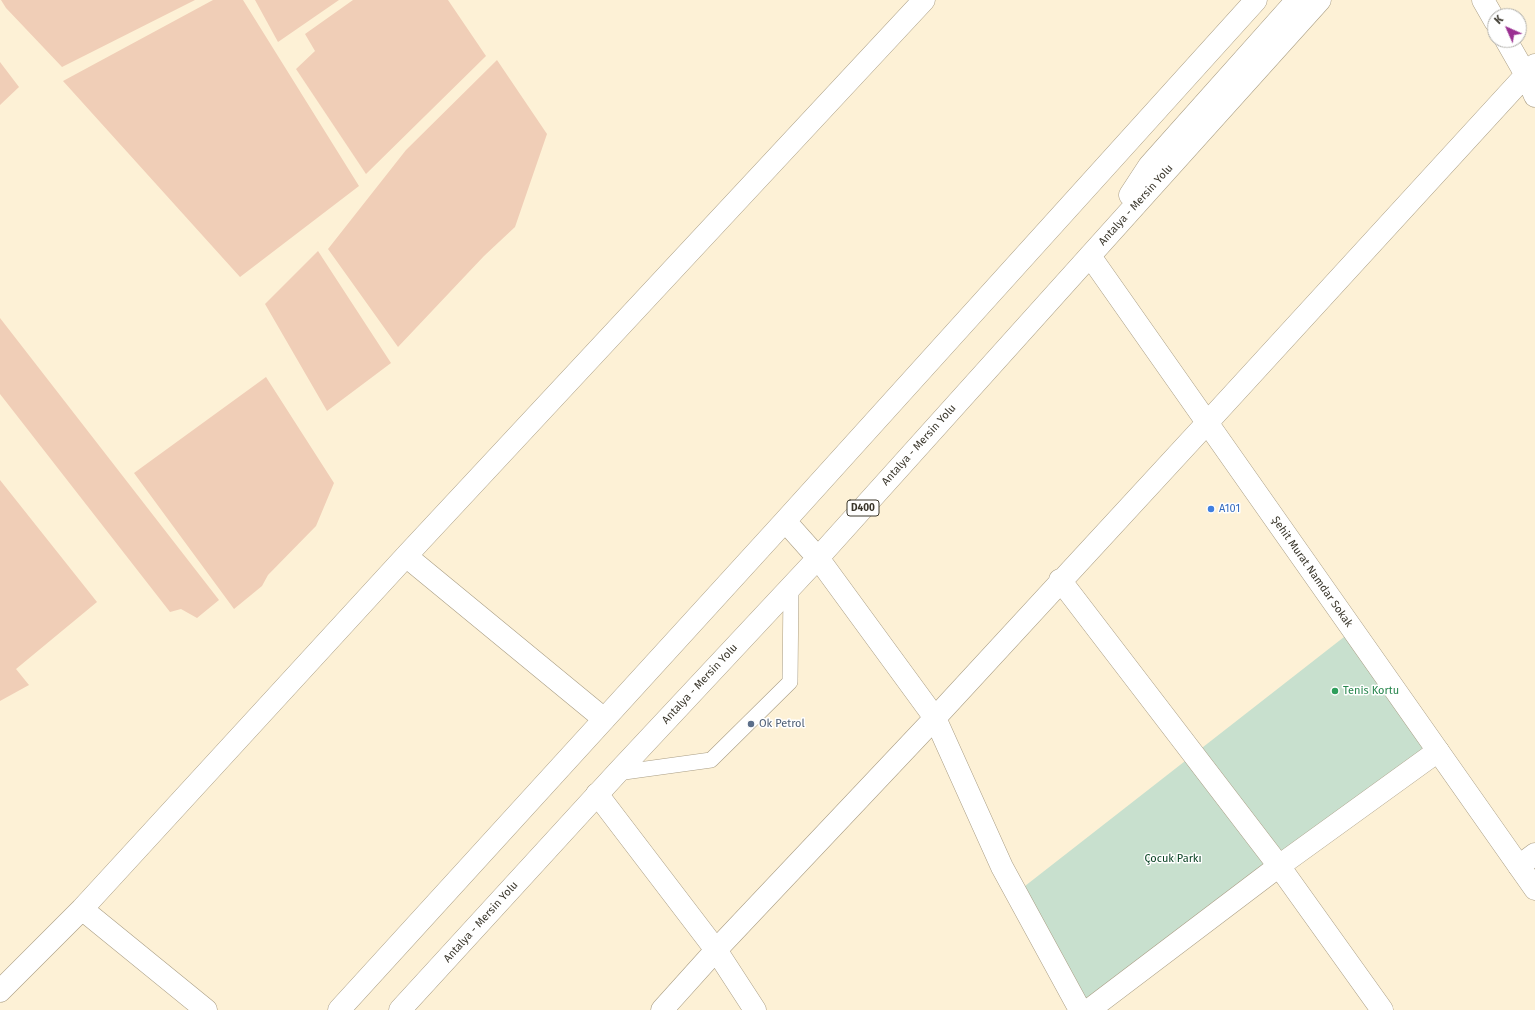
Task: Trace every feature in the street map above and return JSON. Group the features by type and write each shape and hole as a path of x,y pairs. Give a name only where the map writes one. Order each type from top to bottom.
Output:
{"main road":[{"path":"0,991 82,909 406,556 924,0"},
{"path":"339,1010 785,521 1256,0"},
{"path":"1090,256 1149,166 1297,0"},
{"name":"Antalya - Mersin Yolu","path":"400,1010 597,794 818,558 1320,0"},
{"path":"1513,48 1531,70 1535,96"},
{"path":"662,1010 716,950 935,718 1060,580 1207,423 1531,70"},
{"name":"Şehit Murat Namdar Sokak","path":"1090,256 1438,751 1527,860 1535,888"},
{"path":"785,521 818,558 935,718 1002,867 1080,1010"},
{"path":"406,556 604,719"},
{"path":"1060,580 1279,866 1382,1010"},
{"path":"1089,1010 1279,866 1438,751"},
{"path":"597,794 716,950 755,1010"},
{"path":"82,909 206,1010"}],"lane":[{"path":"617,773 711,760 790,682 791,587"}],"green space":[{"name":"Çocuk Parkı","path":"1353,630 1438,751 1089,1010 1016,893"}],"building":[{"path":"1,0 195,0 62,67 6,8"},
{"path":"213,0 243,0 359,186 240,277 63,81"},
{"path":"255,0 339,0 278,42"},
{"path":"353,0 448,0 486,56 366,174 296,69 315,51 305,34"},
{"path":"497,60 547,134 515,227 484,256 398,347 328,249 406,150"},
{"path":"0,62 19,87 0,105"},
{"path":"318,251 391,363 327,411 265,304"},
{"path":"0,318 219,600 197,618 181,609 170,612 0,394"},
{"path":"266,377 334,483 316,526 268,575 262,586 234,609 134,473"},
{"path":"0,480 97,602 16,669 29,685 0,701"}],"place":[{"name":"A101","path":"1211,509"},
{"name":"Tenis Kortu","path":"1335,691"},
{"name":"Ok Petrol","path":"751,724"}]}
